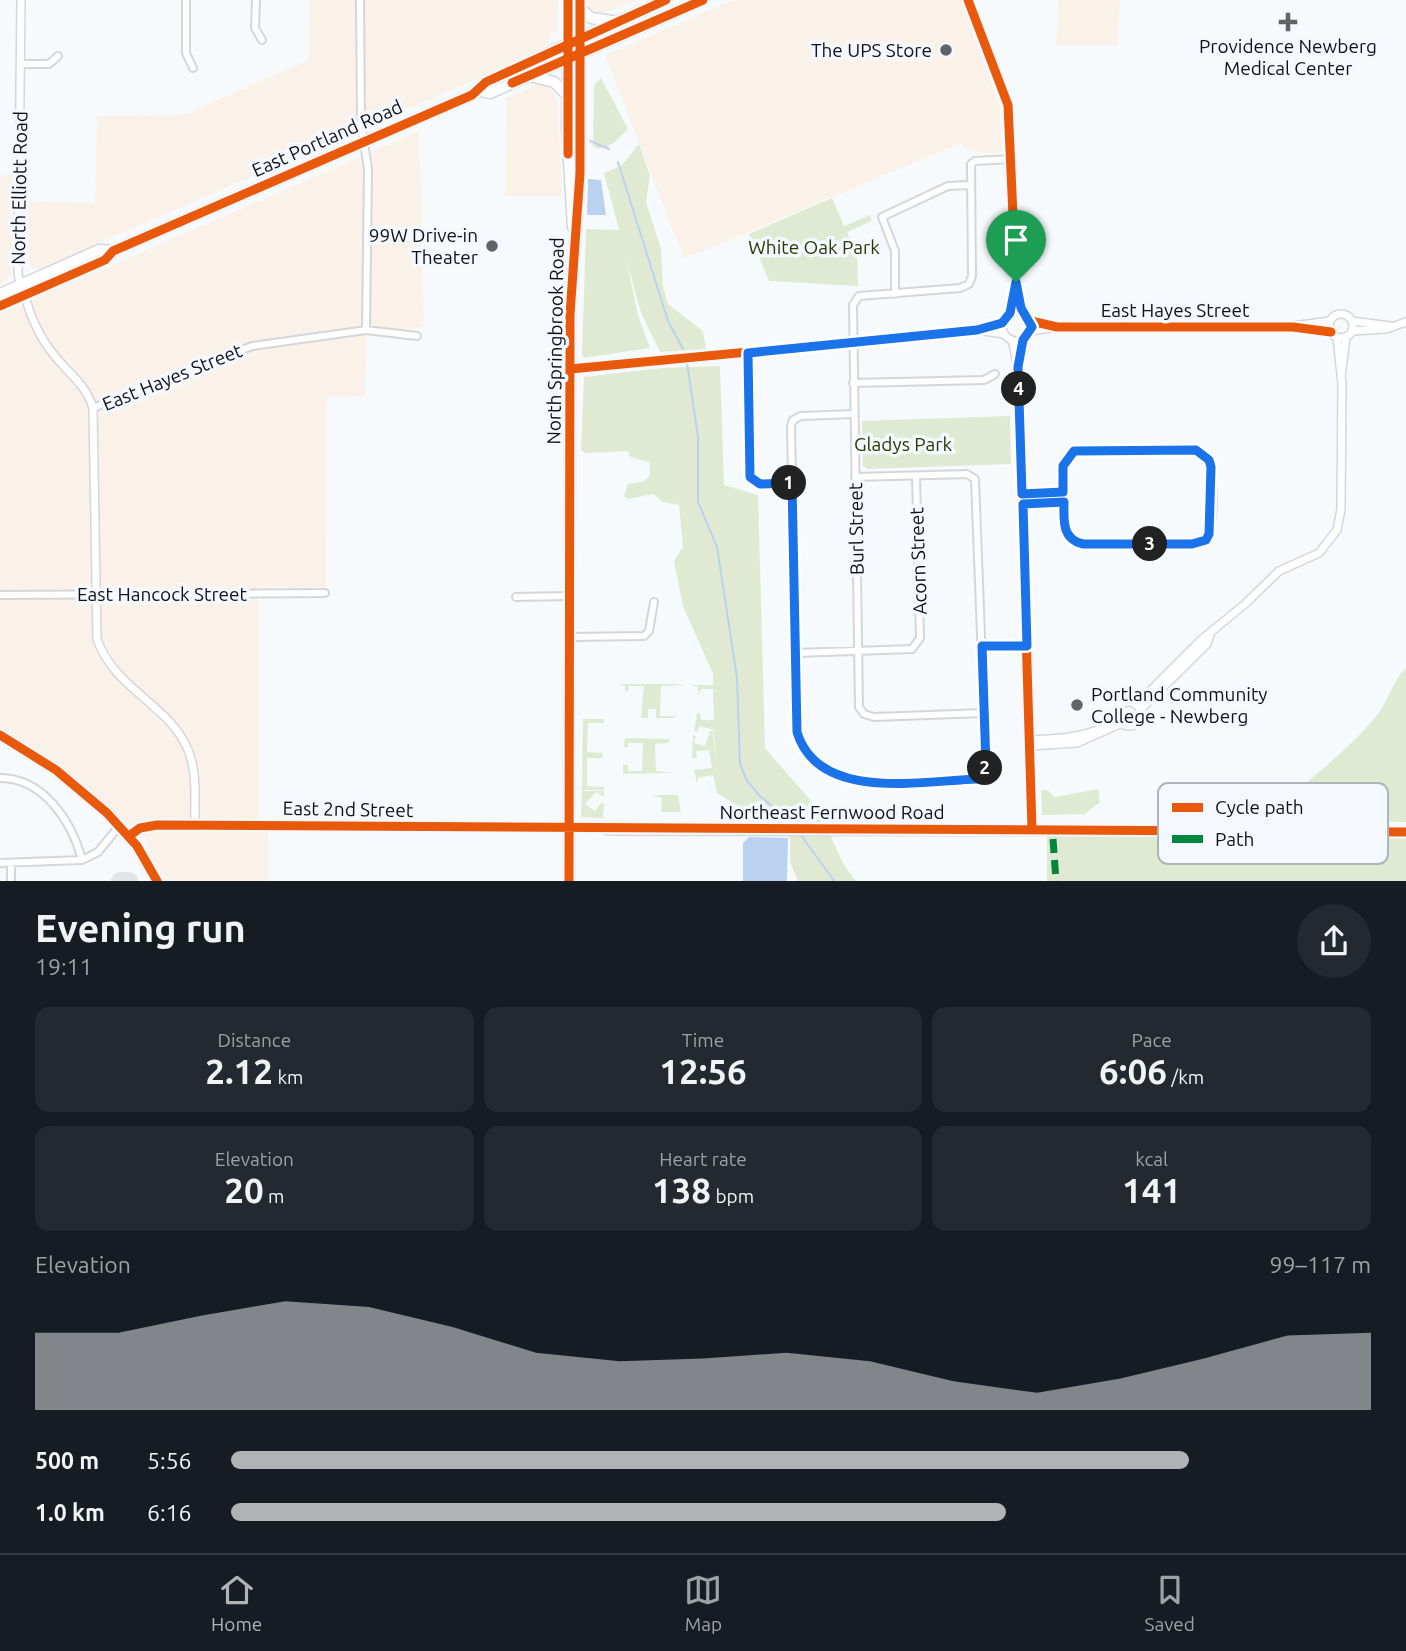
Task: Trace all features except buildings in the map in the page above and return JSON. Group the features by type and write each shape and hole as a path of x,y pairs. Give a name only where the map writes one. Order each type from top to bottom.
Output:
{"main road":[{"name":"North Springbrook Road","path":"568,0 567,95 574,234 570,369 569,881"},
{"name":"East Portland Road","path":"0,306 23,290 99,250 113,251 480,91 486,82 666,0"},
{"name":"East Portland Road","path":"480,91 490,93 703,0"},
{"name":"North Springbrook Road","path":"574,234 578,213 580,4"},
{"path":"580,4 594,19 616,22"},
{"path":"530,75 554,82 567,95"},
{"path":"570,189 574,189 574,207 578,213"},
{"name":"East Portland Road","path":"0,294 23,290"},
{"path":"0,735 56,770 129,836 157,881"},
{"path":"92,802 150,869"}],"street":[{"name":"North Elliott Road","path":"21,0 18,248 23,290 47,345 77,378 93,408 94,620 101,651 107,663 170,723 184,742 194,767 195,825"},
{"path":"186,0 186,53 193,68"},
{"path":"256,0 255,28 262,40"},
{"path":"360,0 360,103 368,169 366,330"},
{"path":"968,0 1008,105 1016,282 1024,313 1031,321 1031,331 1023,340 1018,367"},
{"path":"21,64 49,64 58,56"},
{"path":"969,185 948,186 882,217 895,251 895,294 965,287 972,276 969,185 971,164 975,161 1012,159"},
{"path":"570,369 977,330 1002,323 1010,313 1016,282"},
{"name":"Burl Street","path":"895,294 856,298 853,414 859,707 864,714 874,717 983,713"},
{"path":"1010,313 1024,313"},
{"path":"1138,707 1210,634 1279,570 1319,553 1337,530 1341,509 1341,377 1330,321 1341,314 1352,321 1390,326"},
{"name":"East Hayes Street","path":"1031,321 1057,327"},
{"name":"East Hayes Street","path":"1031,331 1057,327 1293,327 1330,321"},
{"path":"1341,377 1352,321"},
{"path":"1334,335 1406,322"},
{"path":"1002,323 1004,334"},
{"name":"East Hayes Street","path":"1293,327 1334,335"},
{"name":"East Hayes Street","path":"93,408 158,385 236,350 366,330 417,336"},
{"path":"977,330 1004,334 1012,340 1023,340"},
{"path":"1012,340 1018,367 1032,831"},
{"path":"748,353 750,477 760,484 792,483"},
{"path":"853,383 984,380 995,374"},
{"path":"853,414 800,416 793,420 797,732 805,753 843,778 859,782 977,779 983,775 986,766 975,479 967,474 855,477"},
{"path":"1196,450 1209,460 1211,467 1211,528 1206,540 1192,544 1083,544 1070,538 1066,532 1063,492 1063,466 1074,451 1196,450"},
{"name":"Acorn Street","path":"859,651 912,649 920,638 916,476"},
{"path":"1022,494 1063,492"},
{"path":"1023,504 1064,502"},
{"name":"East Hancock Street","path":"0,594 325,593"},
{"path":"516,597 570,596"},
{"path":"570,638 644,636 649,631 654,602"},
{"path":"982,646 1027,646"},
{"path":"796,653 859,651"},
{"path":"1120,721 1121,707 1126,703 1138,707"},
{"path":"1030,743 1077,743 1120,721 1135,724 1141,718 1138,707"},
{"path":"0,778 19,780 44,795 70,826 82,860"},
{"name":"East 2nd Street","path":"129,836 152,825 570,828"},
{"name":"Northeast Fernwood Road","path":"570,828 626,826 631,829 1158,831"},
{"path":"0,863 82,860 98,852 116,831"},
{"name":"Northeast Fernwood Road","path":"1388,832 1406,832"},
{"path":"11,863 11,881"}],"shaded area":[{"path":"310,0 558,0 557,33 551,34 547,45 479,78 39,269 32,268 29,262 28,201 95,203 97,116 183,115 308,60"},
{"path":"586,0 638,0 600,14 590,9"},
{"path":"733,0 961,0 1000,107 1002,150 997,154 977,152 966,149 961,143 684,259 605,55"},
{"path":"1058,0 1120,0 1118,45 1056,45"},
{"path":"539,84 551,88 558,102 562,196 505,196 506,98"},
{"path":"419,131 424,327 367,335 365,396 327,397 326,587 258,587 259,815 268,834 268,881 166,881 150,854 146,839 54,761 0,727 0,314"},
{"path":"0,175 12,175 12,197 11,276 0,285"}],"green space":[{"path":"601,78 628,129 612,144 598,148 593,146 594,85"},
{"path":"639,144 650,175 646,202 661,249 663,286 668,304 703,331 706,349 660,352 641,313 626,258 638,315 650,348 584,358 586,229 619,230 604,173 621,166"},
{"name":"White Oak Park","path":"832,198 844,226 870,215 872,221 847,232 857,256 858,286 769,281 749,234"},
{"path":"720,366 724,485 758,495 765,748 818,809 844,865 856,881 798,881 790,862 790,838 717,793 713,775 698,778 697,784 694,770 712,768 709,750 696,751 697,758 692,758 693,735 696,736 694,743 705,746 710,731 713,731 716,762 714,730 700,726 697,732 694,731 697,713 700,713 701,720 714,720 713,689 701,689 698,695 698,687 691,685 713,685 713,674 683,606 674,561 683,547 679,505 663,502 653,494 628,499 624,496 628,484 645,481 650,475 649,462 630,457 628,451 585,453 581,450 584,377 663,368"},
{"name":"Gladys Park","path":"1010,416 1011,464 868,469 863,466 862,421"},
{"path":"1406,668 1406,822 1388,822 1388,783 1306,783 1348,746 1379,713"},
{"path":"618,684 685,685 661,686 660,716 675,716 677,710 676,716 656,718 656,709 648,709 648,718 641,718 644,686 629,686 628,691 625,691 625,686"},
{"path":"583,719 604,719 604,723 588,723 587,752 603,753 603,758 587,758 587,786 604,787 604,790 582,790"},
{"path":"625,738 670,739 668,743 655,744 656,771 674,773 623,774 623,765 628,765 628,771 642,771 643,743 628,743 628,747 624,747"},
{"path":"1098,789 1100,802 1085,814 1042,815 1041,790 1047,790 1055,797"},
{"path":"582,791 604,791 604,797 596,792 585,804 595,811 601,803 604,804 603,818 581,817"},
{"path":"652,795 678,795 681,812 661,812 662,798"},
{"path":"1148,833 1158,833 1158,864 1388,864 1388,837 1406,837 1406,881 1047,881 1047,836 1148,836"}],"water":[{"path":"588,179 601,180 606,215 587,215"},
{"path":"749,837 788,838 787,881 743,881 743,843"}],"waterway":[{"path":"590,141 609,149"},
{"path":"618,162 668,321 683,349"},
{"path":"687,363 698,437 698,502 717,547 737,678 740,764 747,781 761,797 792,823"},
{"path":"801,835 834,881"}],"taxiway":[{"path":"120,881 129,881"}],"marked path":[{"path":"1053,839 1056,881"}],"cycle path":[{"path":"568,0 568,154"},
{"path":"569,881 570,314 580,173 580,0"},
{"path":"0,306 105,260 113,251 472,95 486,82 666,0"},
{"path":"512,83 703,0"},
{"path":"968,0 1008,105 1016,282 1024,313"},
{"path":"1031,321 1057,327 1293,327 1331,332"},
{"path":"570,369 977,330 1002,323"},
{"path":"1023,339 1018,367 1032,830"},
{"path":"0,735 56,770 107,813 137,846 157,881"},
{"path":"129,836 140,828 157,825 1158,831"},
{"path":"1388,832 1406,832"}],"place":[{"name":"Providence Newberg Medical Center","path":"1288,22"},
{"name":"The UPS Store","path":"946,50"},
{"name":"99W Drive-in Theater","path":"492,246"},
{"name":"Portland Community College - Newberg","path":"1077,705"}],"route":[{"path":"1016,282 1021,308 1031,321 1032,327 1023,340 1018,367 1022,494 1063,492 1063,466 1067,456 1074,451 1196,450 1203,453 1211,467 1209,534 1206,540 1192,544 1083,544 1070,538 1066,532 1064,502 1023,504 1027,646 982,646 986,766 983,775 977,779 873,782 843,778 805,753 797,732 792,483 760,484 750,477 748,353 977,330 1002,323 1010,313 1013,286 1016,282"}]}
